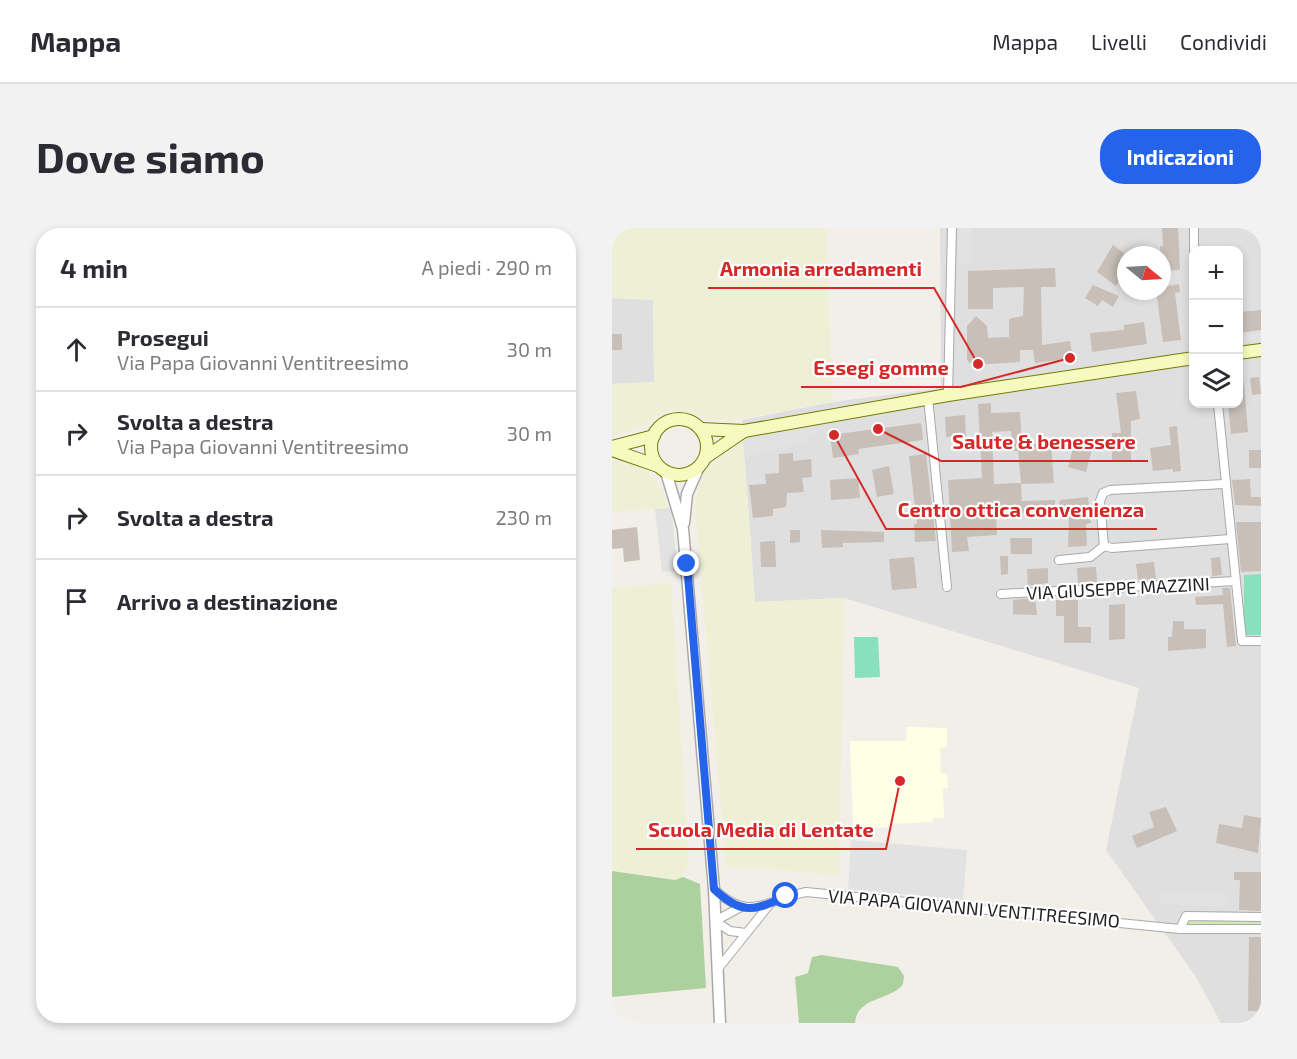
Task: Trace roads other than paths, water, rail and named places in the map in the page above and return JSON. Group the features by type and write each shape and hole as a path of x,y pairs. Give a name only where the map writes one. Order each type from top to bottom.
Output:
{"main road":[{"path":"1243,352 1261,350"},
{"path":"701,429 744,431 928,398 1189,359"},
{"path":"662,469 652,450 654,436 663,425 676,419 691,422 701,429 707,442 706,457"},
{"path":"612,449 682,475 698,469 706,457 744,431"},
{"path":"612,449 654,436"}],"street":[{"path":"948,395 952,228"},
{"path":"1194,228 1194,246"},
{"path":"928,398 947,587"},
{"path":"1218,408 1224,484 1242,641 1261,641"},
{"path":"662,469 683,529"},
{"path":"698,469 687,494 683,529 714,889 720,1023"},
{"path":"1104,546 1101,501 1103,493 1110,490 1224,484"},
{"path":"1104,546 1112,548 1230,538"},
{"path":"1059,560 1090,557 1104,546"},
{"name":"VIA GIUSEPPE MAZZINI","path":"1001,594 1235,581"},
{"path":"714,889 726,900 740,908"},
{"name":"VIA PAPA GIOVANNI VENTITREESIMO","path":"716,921 740,908 752,909 786,896 806,892 1180,929 1261,929"},
{"name":"VIA PAPA GIOVANNI VENTITREESIMO","path":"717,970 770,904"},
{"path":"1180,929 1186,916 1261,917"},
{"path":"716,921 730,931 746,933"}],"place":[{"name":"Essegi gomme","path":"1070,358"},
{"name":"Armonia arredamenti","path":"978,364"},
{"name":"Salute & benessere","path":"878,429"},
{"name":"Centro ottica convenienza","path":"834,435"},
{"name":"Scuola Media di Lentate","path":"900,781"}]}
